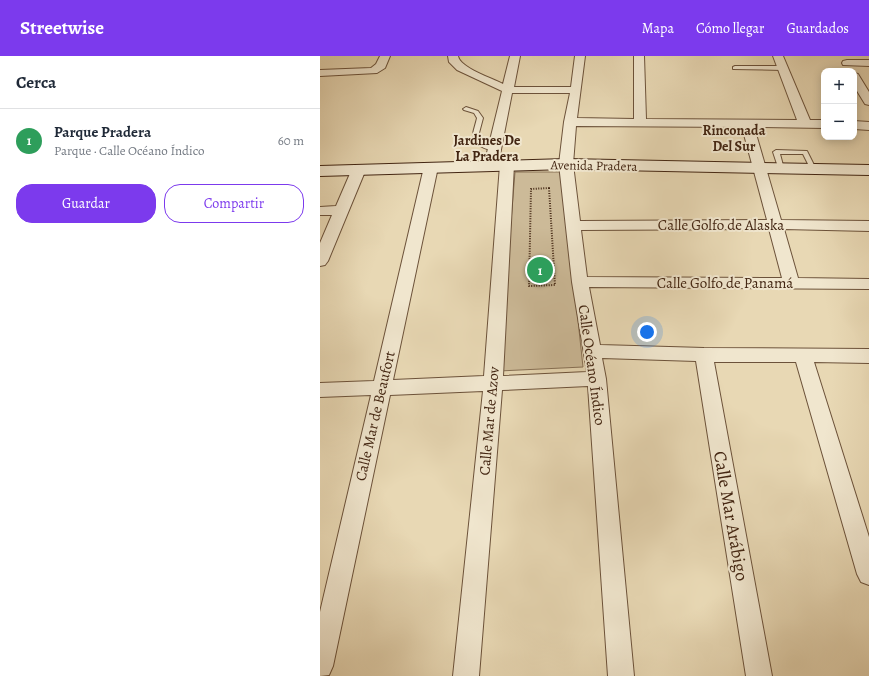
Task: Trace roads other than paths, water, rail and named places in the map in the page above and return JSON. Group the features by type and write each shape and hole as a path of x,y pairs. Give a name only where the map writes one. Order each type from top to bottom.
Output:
{"street":[{"path":"320,73 373,71 381,66 385,56"},
{"path":"453,56 454,62 461,68 508,90 576,90"},
{"name":"Calle Mar de Azov","path":"466,676 493,383 499,165 494,149 515,56"},
{"name":"Calle Océano Índico","path":"580,56 570,122 566,164 580,282 594,352 597,379 621,676"},
{"path":"639,56 640,123"},
{"path":"778,56 805,124"},
{"path":"847,63 869,63"},
{"path":"857,81 867,96"},
{"path":"570,122 821,124"},
{"path":"747,124 792,284"},
{"path":"857,125 869,126"},
{"name":"Avenida Pradera","path":"320,171 566,164 869,170"},
{"name":"Calle Mar de Beaufort","path":"320,666 431,167"},
{"path":"320,261 359,169"},
{"path":"320,211 341,210"},
{"name":"Calle Golfo de Alaska","path":"573,226 776,224 869,226"},
{"name":"Calle Golfo de Panamá","path":"580,282 869,284"},
{"path":"594,352 704,355 869,356"},
{"name":"Calle Mar Arábigo","path":"704,355 759,676"},
{"path":"803,356 869,574"},
{"path":"320,390 597,379"}],"lane":[{"path":"735,68 783,68"},
{"path":"466,109 476,112 480,118 480,125 476,132 477,139 482,145 494,149"}],"place":[{"name":"Parque Pradera","path":"540,270"}],"district":[{"name":"Rinconada Del Sur","path":"734,138"},
{"name":"Jardines De La Pradera","path":"487,148"}]}
